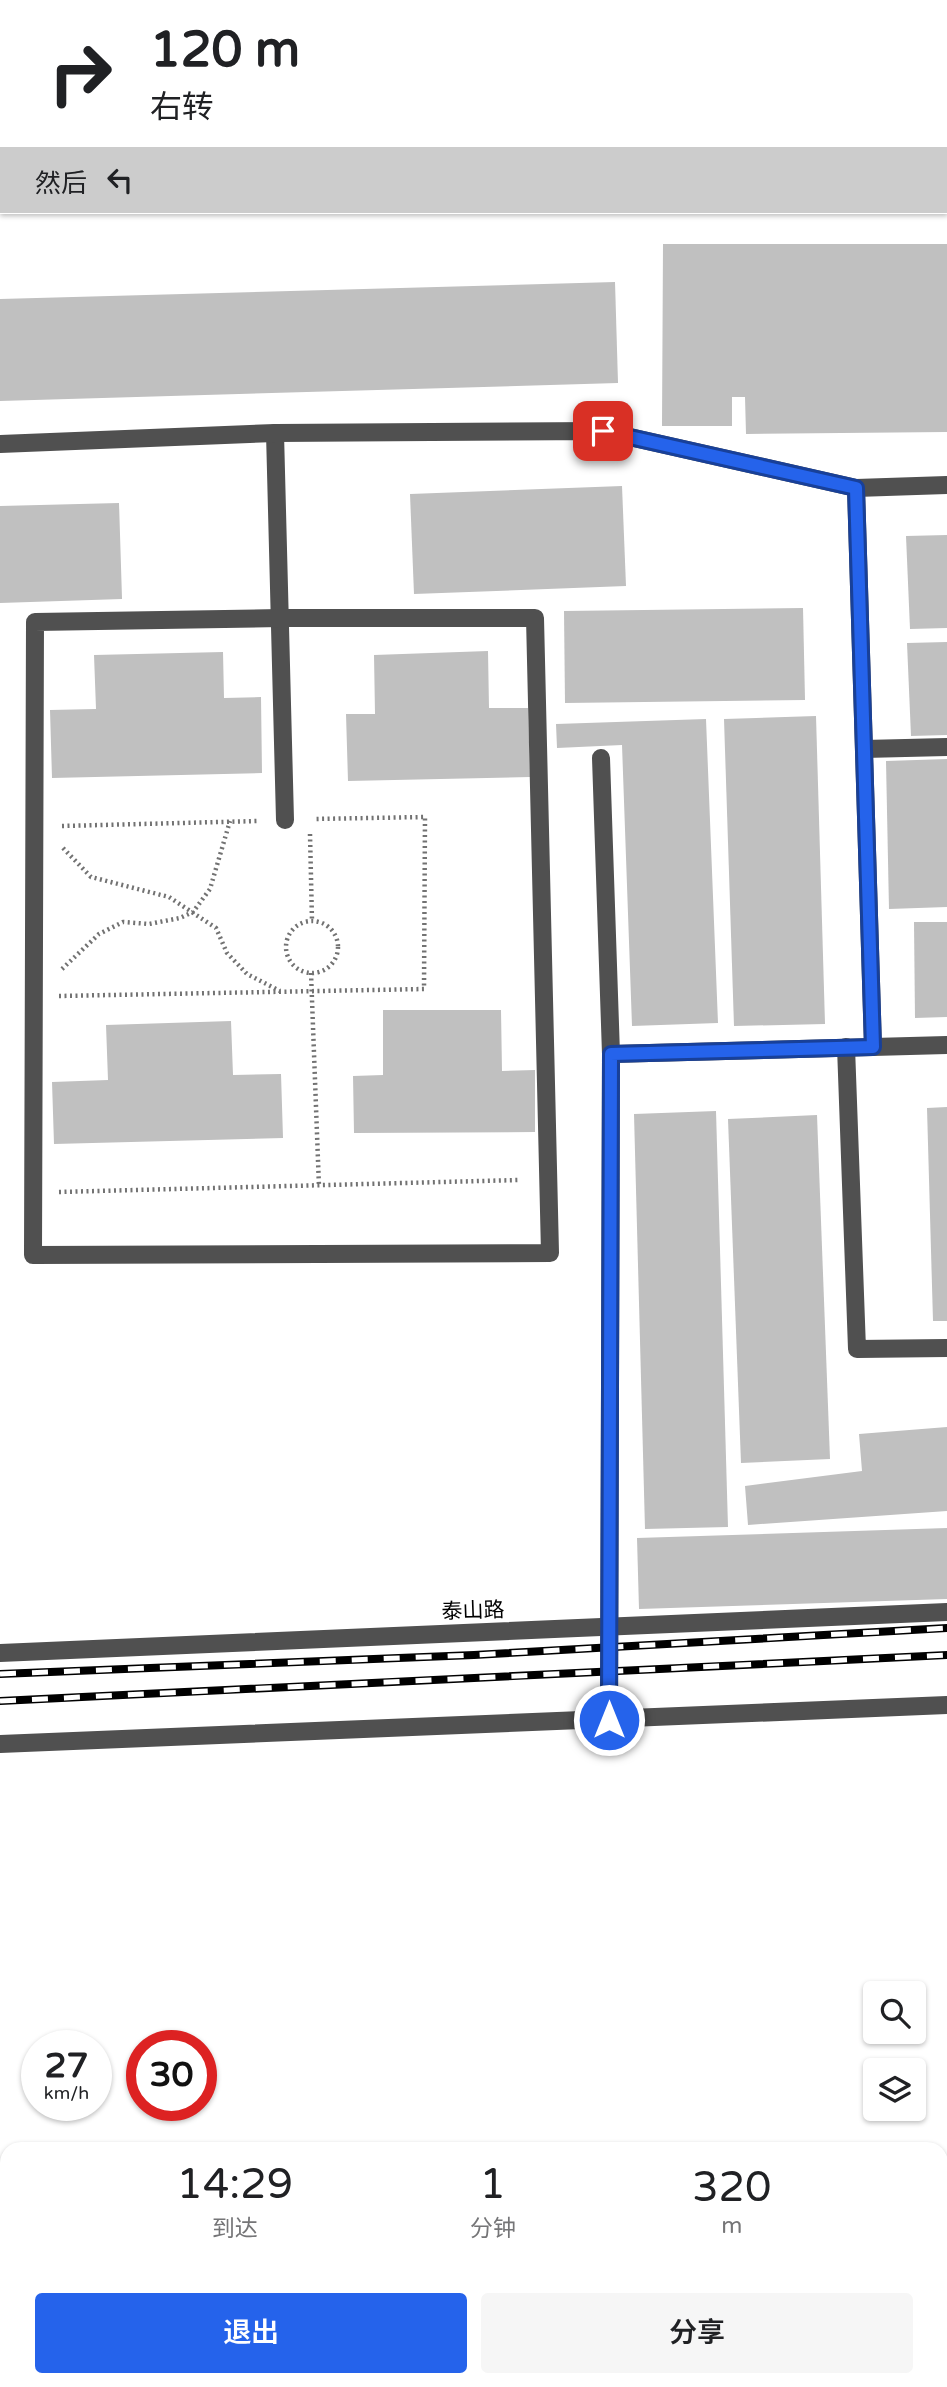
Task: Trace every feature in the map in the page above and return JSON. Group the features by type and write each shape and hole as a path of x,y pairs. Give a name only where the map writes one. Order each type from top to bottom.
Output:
{"street":[{"path":"0,444 275,433 603,431 856,488 947,485"},
{"path":"275,433 285,821"},
{"path":"856,488 873,1047"},
{"path":"280,618 535,618 550,1253 33,1255 35,622 280,618"},
{"path":"864,750 947,747"},
{"path":"601,758 611,1054 609,1720"},
{"path":"611,1054 947,1045"},
{"path":"846,1047 857,1349 947,1348"},
{"name":"泰山路","path":"0,1653 947,1612"},
{"path":"0,1744 947,1705"}],"path":[{"path":"34,996 424,989 425,817 35,826"},
{"path":"310,819 312,921"},
{"path":"34,996 99,933 123,922 149,924 180,918 192,912 210,889 230,821"},
{"path":"53,826 62,848 91,877 169,897 216,928 227,953 247,974 281,992"},
{"path":"312,921 331,929 338,945 333,961 327,968 311,973 302,971 289,959 286,943 293,928 312,921"},
{"path":"311,973 319,1187"},
{"path":"34,1193 548,1180"}],"building":[{"path":"663,244 947,244 947,432 746,434 745,397 732,397 732,426 662,426"},
{"path":"615,282 618,383 0,401 0,299"},
{"path":"622,486 626,586 414,594 410,494"},
{"path":"119,503 122,599 0,603 0,506"},
{"path":"947,535 947,628 910,629 906,536"},
{"path":"803,608 805,700 565,703 564,611"},
{"path":"947,642 947,735 911,736 907,643"},
{"path":"488,651 489,708 528,708 530,777 348,781 346,714 375,714 374,655"},
{"path":"223,652 224,698 261,697 262,773 52,778 50,710 96,709 94,655"},
{"path":"816,716 825,1024 734,1026 724,719"},
{"path":"706,719 718,1023 632,1026 622,745 557,748 556,724"},
{"path":"947,759 947,907 889,909 886,761"},
{"path":"914,922 947,922 947,1017 915,1018"},
{"path":"383,1010 501,1010 502,1071 535,1070 535,1132 354,1133 353,1076 383,1075"},
{"path":"231,1021 233,1075 281,1074 283,1138 54,1144 52,1082 108,1080 106,1025"},
{"path":"947,1107 947,1321 933,1321 927,1108"},
{"path":"716,1111 728,1527 645,1529 634,1114"},
{"path":"817,1115 830,1459 741,1463 728,1119"},
{"path":"947,1427 947,1511 748,1525 745,1486 862,1471 859,1434"},
{"path":"947,1528 947,1599 639,1609 637,1538"}],"railway":[{"path":"0,1674 474,1655 947,1628"},
{"path":"0,1701 947,1655"}],"route":[{"path":"603,431 856,488 873,1047 611,1054 609,1720"}]}
